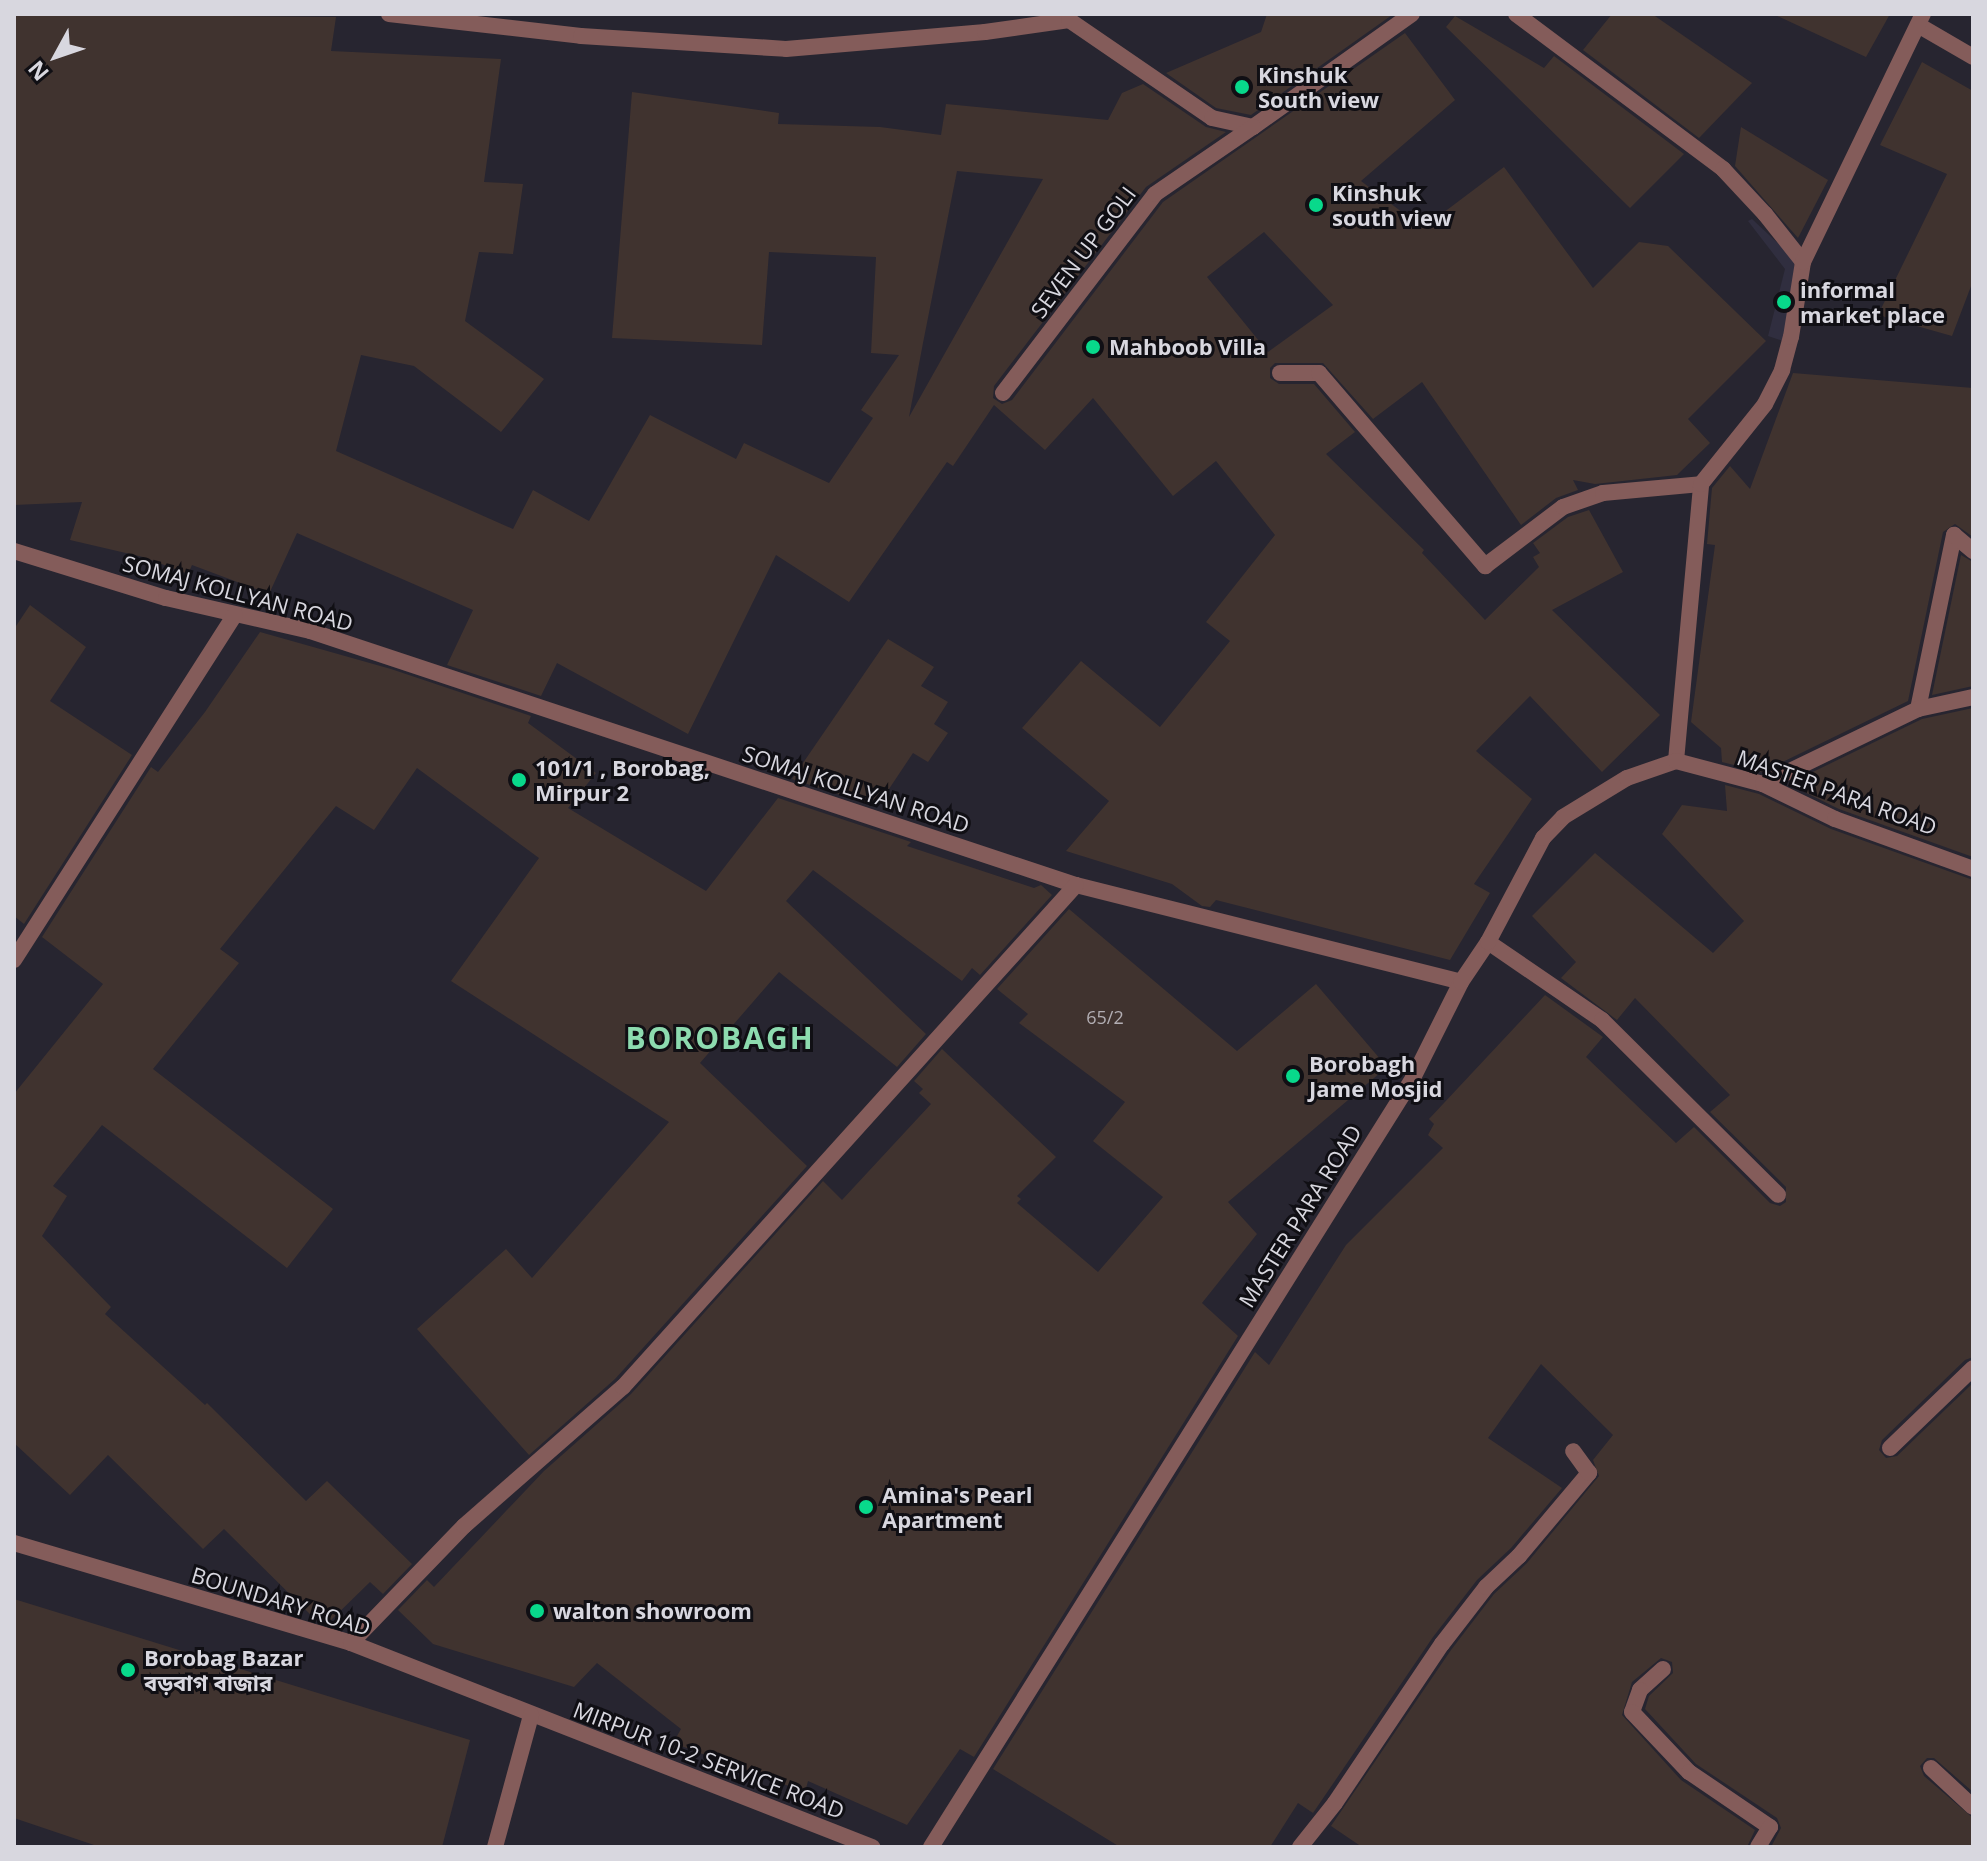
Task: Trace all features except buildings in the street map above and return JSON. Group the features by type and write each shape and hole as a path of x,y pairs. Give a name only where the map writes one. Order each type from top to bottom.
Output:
{"street":[{"path":"389,14 581,36 786,49 985,32 1069,20 1212,118 1253,127"},
{"name":"SEVEN UP GOLI","path":"1003,393 1155,194 1412,14"},
{"path":"1516,14 1723,169 1765,214 1803,262"},
{"path":"1676,761 1701,484 1765,404 1782,370 1791,337 1803,262 1920,19 1973,57"},
{"path":"1280,373 1319,373 1485,566 1563,507 1603,493 1701,484"},
{"path":"1918,709 1954,535 1973,551"},
{"name":"SOMAJ KOLLYAN ROAD","path":"14,551 166,598 310,631 1076,885 1461,982"},
{"path":"14,960 235,615"},
{"path":"1763,784 1918,709 1973,697"},
{"name":"MASTER PARA ROAD","path":"931,1847 1413,1078 1461,982 1488,942 1543,838 1563,817 1627,778 1676,761 1763,784 1835,819 1973,869"},
{"path":"351,1643 464,1526 623,1387 1076,885"},
{"path":"1488,942 1602,1020 1778,1195"},
{"path":"1890,1448 1973,1368"},
{"path":"1300,1847 1335,1803 1442,1644 1486,1587 1519,1556 1589,1473 1573,1451"},
{"name":"BOUNDARY ROAD","path":"14,1543 351,1643 531,1715"},
{"path":"1663,1669 1640,1690 1632,1712 1689,1772 1770,1827 1758,1847"},
{"path":"495,1847 531,1715"},
{"name":"MIRPUR 10-2 SERVICE ROAD","path":"531,1715 872,1847"},
{"path":"1931,1768 1973,1807"}],"shaded area":[{"name":"informal market place","path":"1752,219 1799,263 1783,341 1768,336 1785,269 1748,221"}],"place":[{"name":"Kinshuk South view","path":"1242,87"},
{"name":"Kinshuk south view","path":"1316,205"},
{"name":"informal market place","path":"1784,302"},
{"name":"Mahboob Villa","path":"1093,347"},
{"name":"101/1 , Borobag, Mirpur 2","path":"519,780"},
{"name":"Borobagh Jame Mosjid","path":"1293,1076"},
{"name":"Amina's Pearl Apartment","path":"866,1507"},
{"name":"walton showroom","path":"537,1611"},
{"name":"Borobag Bazar বড়বাগ বাজার","path":"128,1670"}],"district":[{"name":"BOROBAGH","path":"720,1038"}]}
